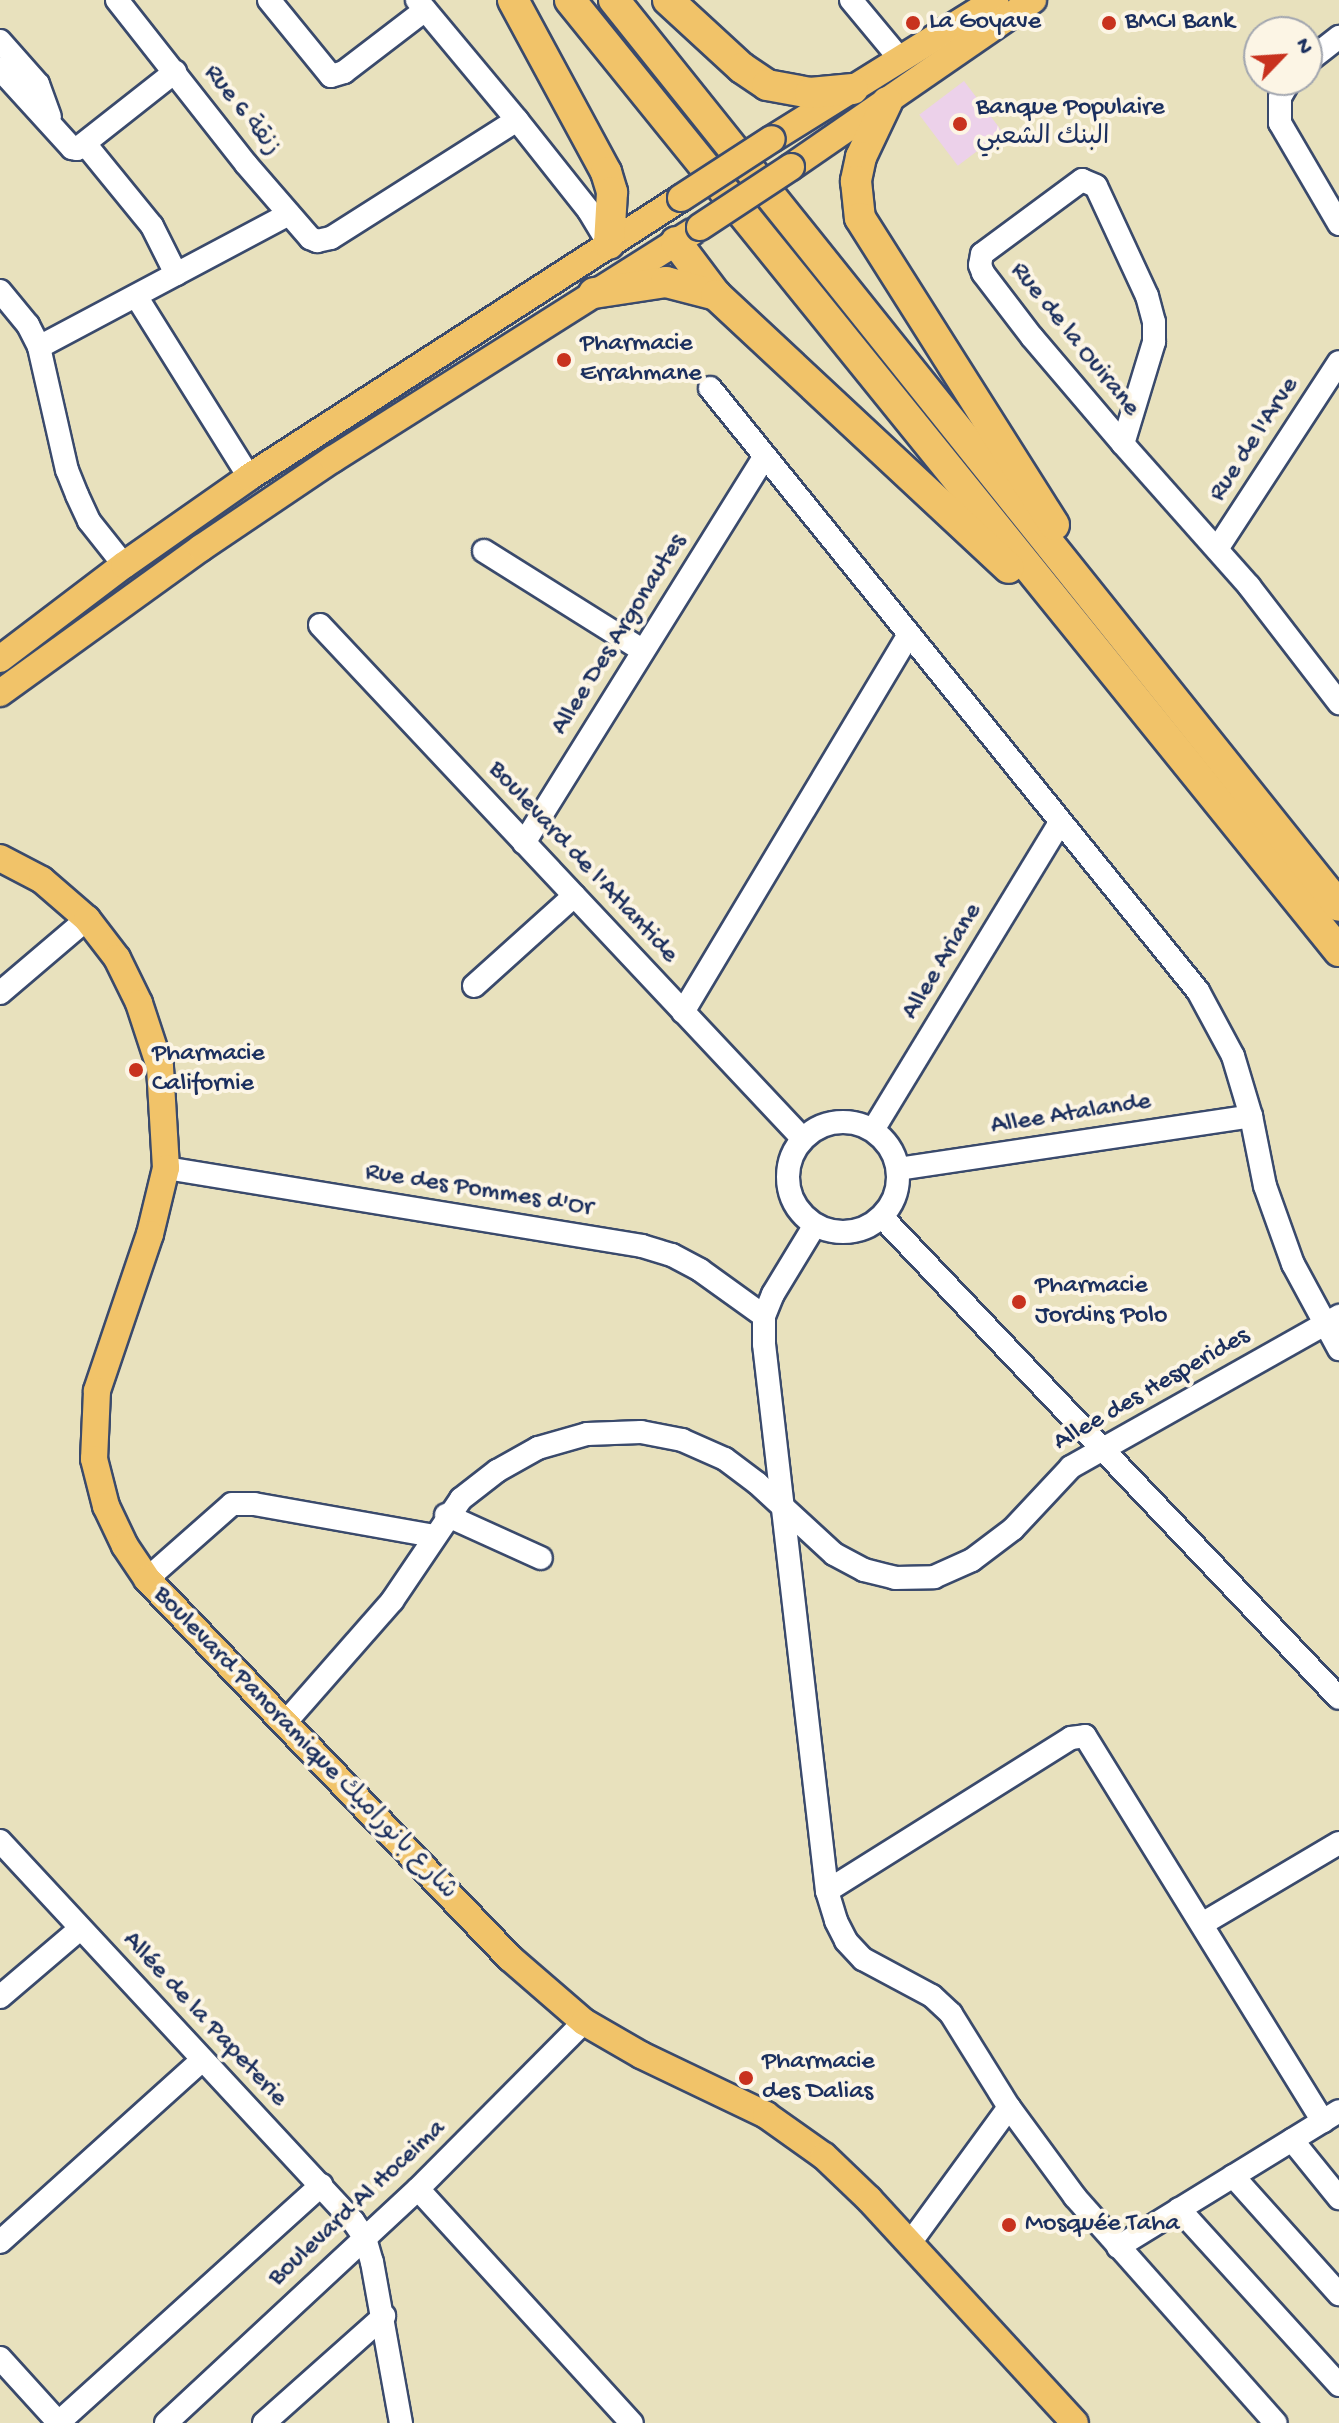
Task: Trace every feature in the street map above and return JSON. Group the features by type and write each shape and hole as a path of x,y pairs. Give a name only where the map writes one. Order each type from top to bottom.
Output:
{"highway":[{"path":"513,0 606,172 613,209 609,244"},
{"path":"570,0 1339,951"},
{"path":"614,0 1339,906"},
{"path":"668,0 742,68 767,85 810,93 853,89"},
{"path":"887,102 861,157 856,181 860,218 1135,653"},
{"path":"688,234 716,295 924,492 1078,630"},
{"path":"594,293 666,282 716,295"}],"main road":[{"path":"0,659 124,565 249,477 772,139 995,0"},
{"path":"0,693 201,548 791,167 1033,0"},
{"name":"Boulevard Panoramique شارع بانوراميك","path":"0,858 42,880 87,919 122,969 139,1003 160,1067 166,1168 150,1234 97,1391 94,1459 106,1506 125,1546 147,1579 510,1958 584,2022 641,2055 766,2115 824,2156 910,2243 1075,2423"}],"street":[{"name":"Rue 6 زنقة","path":"117,0 310,238 324,241 331,238 517,120"},
{"path":"269,0 331,76 344,72 421,5 589,211 609,244"},
{"path":"854,1 901,60"},
{"path":"1323,50 1339,37"},
{"path":"0,41 38,84 53,126"},
{"path":"0,69 72,148 86,145 175,72"},
{"path":"1284,96 1280,123 1288,142 1339,224"},
{"path":"86,145 152,226 176,274"},
{"name":"Rue de la Ouirane","path":"1123,444 1154,342 1154,322 1147,296 1096,186 1082,180 982,254 980,265 1032,337 1123,444 1217,549 1339,703"},
{"path":"39,347 289,214"},
{"path":"0,291 8,313 39,347 72,482 89,521 124,565"},
{"path":"136,296 249,477"},
{"name":"Rue de l'Arve","path":"1217,549 1339,362"},
{"path":"710,388 1198,991 1233,1056 1277,1224 1331,1320 1339,1349"},
{"name":"Allee Des Argonautes","path":"524,843 764,458"},
{"path":"484,551 642,650"},
{"name":"Boulevard de l'Atlantide","path":"320,625 803,1139"},
{"path":"683,1012 909,635"},
{"name":"Allee Ariane","path":"873,1130 1060,823"},
{"path":"474,986 574,896"},
{"path":"0,993 87,919"},
{"name":"Allee Atalande","path":"898,1169 1251,1116"},
{"path":"839,1121 873,1130 888,1145 898,1169 895,1197 882,1217 853,1232 830,1231 815,1225 795,1205 788,1184 791,1157 803,1139 819,1127 839,1121"},
{"name":"Rue des Pommes d'Or","path":"166,1168 642,1246 672,1255 700,1270 764,1316"},
{"path":"882,1217 1339,1698"},
{"path":"815,1225 773,1294 764,1316 764,1344 827,1891 846,1941 863,1959 922,1991 951,2014 1009,2107 1075,2197 1276,2423"},
{"name":"Allee des Hesperides","path":"284,1724 392,1601 446,1515 497,1471 538,1448 587,1434 641,1432 682,1440 725,1459 757,1483 834,1554 864,1570 895,1578 934,1577 972,1560 1013,1529 1071,1467 1099,1448 1331,1320"},
{"path":"147,1579 232,1504 254,1504 433,1536"},
{"path":"446,1515 541,1558"},
{"path":"827,1891 1071,1738 1085,1736 1202,1924 1331,2116 1118,2247"},
{"name":"Allée de la Papeterie","path":"0,1841 321,2185 365,2238"},
{"path":"1202,1924 1339,1843"},
{"path":"0,1997 80,1929"},
{"name":"Boulevard Al Hoceima","path":"166,2423 418,2189 584,2022"},
{"path":"0,2242 202,2060"},
{"path":"910,2243 1009,2107"},
{"path":"1292,2140 1339,2198"},
{"path":"1233,2176 1339,2294"},
{"path":"0,2358 58,2423 321,2185"},
{"path":"418,2189 632,2423"},
{"path":"1179,2209 1339,2385"},
{"path":"365,2238 384,2316 401,2423"},
{"path":"264,2423 384,2316"},
{"path":"396,2398 420,2423"}],"shaded area":[{"path":"964,81 1003,132 958,166 919,115"}],"place":[{"name":"La Goyave","path":"913,23"},
{"name":"BMCI Bank","path":"1109,23"},
{"name":"Banque Populaire البنك الشعبي","path":"960,124"},
{"name":"Pharmacie Errahmane","path":"564,360"},
{"name":"Pharmacie Californie","path":"136,1070"},
{"name":"Pharmacie Jordins Polo","path":"1019,1302"},
{"name":"Pharmacie des Dalias","path":"746,2078"},
{"name":"Mosquée Taha","path":"1009,2225"}]}
